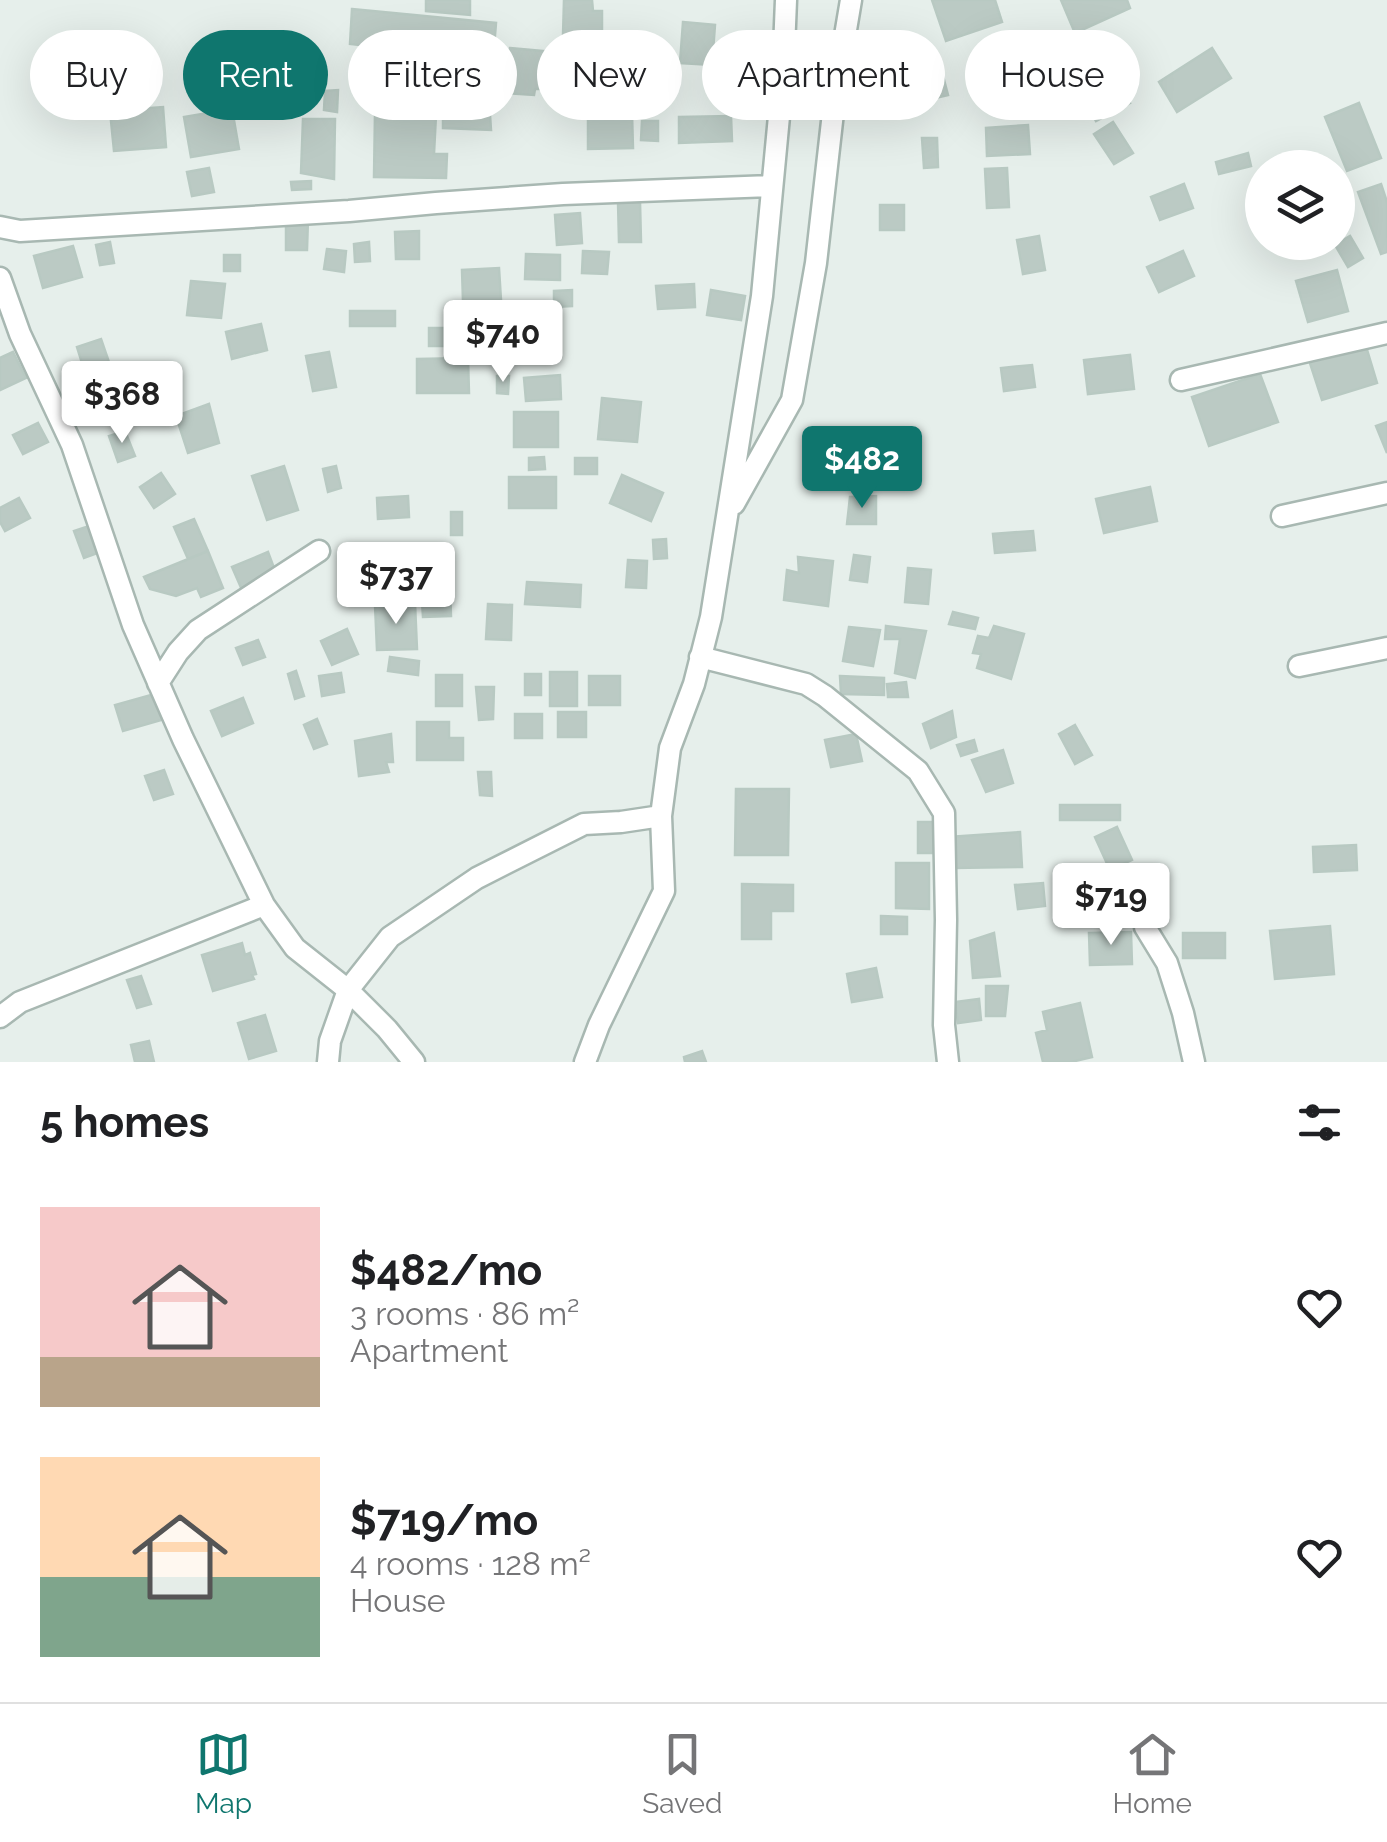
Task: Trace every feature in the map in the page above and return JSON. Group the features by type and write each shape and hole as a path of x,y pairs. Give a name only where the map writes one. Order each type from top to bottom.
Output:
{"street":[{"path":"586,1062 664,891 661,816 670,748 694,684 711,617 762,296 786,0"},
{"path":"725,520 792,400 816,263 835,94 851,0"},
{"path":"0,227 40,230 563,194 771,186"},
{"path":"0,278 20,334 72,446 132,625 264,905 295,948 348,990 414,1062"},
{"path":"1181,380 1387,333"},
{"path":"0,344 20,334"},
{"path":"1282,516 1387,493"},
{"path":"158,683 198,630 319,552"},
{"path":"1299,666 1387,648"},
{"path":"700,657 806,684 825,696 918,772 944,813 944,1025 948,1062"},
{"path":"328,1062 330,1041 348,990 390,937 477,878 584,824 661,816"},
{"path":"0,1016 20,1002 264,905"},
{"path":"1145,927 1167,963 1194,1062"}],"building":[{"path":"426,0 470,0 470,15 426,11"},
{"path":"564,0 592,0 593,11 602,11 602,30 563,30"},
{"path":"932,0 995,0 1002,22 965,30 965,35 946,41"},
{"path":"1061,0 1127,0 1130,8 1074,30"},
{"path":"352,9 496,23 495,30 351,30"},
{"path":"683,22 715,25 715,30 702,30 702,64 682,63"},
{"path":"1212,48 1231,78 1177,112 1159,82"},
{"path":"517,49 537,51 534,95 517,94"},
{"path":"338,90 337,112 328,111 328,91"},
{"path":"1359,103 1381,158 1355,168 1355,150 1338,150 1325,117"},
{"path":"163,107 166,147 114,151 111,120 163,120"},
{"path":"682,117 731,120 732,141 679,143"},
{"path":"335,119 334,179 301,173 303,120"},
{"path":"185,120 234,120 239,149 191,157"},
{"path":"375,120 436,120 434,154 447,154 446,178 374,177"},
{"path":"443,120 490,120 491,130 443,128"},
{"path":"588,120 632,120 633,148 588,149"},
{"path":"642,121 658,121 658,141 641,140"},
{"path":"1113,122 1133,153 1114,164 1094,134"},
{"path":"1028,125 1030,154 987,156 986,128"},
{"path":"922,138 937,138 938,167 924,168"},
{"path":"1245,154 1245,168 1219,174 1216,162"},
{"path":"209,168 214,192 192,196 187,172"},
{"path":"1007,168 1009,207 987,208 985,169"},
{"path":"311,181 311,189 292,190 291,182"},
{"path":"1184,184 1193,208 1160,220 1151,197"},
{"path":"1381,184 1387,202 1387,252 1381,254 1358,192"},
{"path":"618,202 640,202 641,242 619,242"},
{"path":"880,205 904,205 904,230 880,230"},
{"path":"580,213 582,243 557,245 555,215"},
{"path":"286,219 308,219 307,250 286,250"},
{"path":"419,231 419,259 396,259 395,232"},
{"path":"1039,236 1045,270 1023,274 1017,240"},
{"path":"110,242 114,263 100,265 96,245"},
{"path":"369,242 370,261 355,262 354,244"},
{"path":"1355,244 1363,258 1348,267 1344,260 1355,260"},
{"path":"73,246 82,277 43,288 34,256"},
{"path":"327,249 346,251 344,272 324,269"},
{"path":"583,251 609,252 607,274 582,273"},
{"path":"1183,251 1194,276 1159,292 1147,267"},
{"path":"526,254 560,255 560,280 525,279"},
{"path":"224,255 240,255 240,271 224,271"},
{"path":"499,268 501,300 463,301 462,270"},
{"path":"1337,270 1348,311 1308,322 1296,281"},
{"path":"191,281 225,284 221,318 187,315"},
{"path":"694,284 695,307 658,309 656,286"},
{"path":"572,290 572,306 554,307 554,291"},
{"path":"711,290 745,296 741,320 707,315"},
{"path":"350,311 395,311 395,326 350,326"},
{"path":"261,324 267,350 232,359 226,332"},
{"path":"429,328 467,328 467,346 429,346"},
{"path":"101,339 112,371 87,379 77,347"},
{"path":"1365,343 1377,383 1322,400 1309,360"},
{"path":"13,352 26,378 0,390 0,358"},
{"path":"329,352 336,387 313,391 306,356"},
{"path":"1130,355 1134,389 1088,394 1084,360"},
{"path":"468,358 469,393 417,393 417,359"},
{"path":"1032,365 1035,387 1004,391 1001,368"},
{"path":"1260,374 1278,422 1209,446 1192,397"},
{"path":"560,375 561,399 526,401 524,378"},
{"path":"497,376 509,376 508,394 497,393"},
{"path":"602,398 641,402 637,442 598,439"},
{"path":"209,404 219,443 188,453 176,416"},
{"path":"514,412 558,412 558,447 514,447"},
{"path":"1387,422 1387,453 1376,426"},
{"path":"38,423 48,442 23,454 13,435"},
{"path":"125,431 135,456 118,462 109,436"},
{"path":"544,457 545,469 529,470 529,458"},
{"path":"575,458 597,458 597,474 575,474"},
{"path":"284,466 298,510 267,520 252,476"},
{"path":"336,466 341,488 328,492 323,469"},
{"path":"161,473 175,494 154,508 140,487"},
{"path":"622,475 663,493 651,521 610,503"},
{"path":"509,477 556,477 556,508 509,508"},
{"path":"1150,487 1157,521 1104,533 1096,499"},
{"path":"408,496 409,517 378,519 377,498"},
{"path":"876,496 876,524 847,524 850,497"},
{"path":"19,498 30,518 5,531 0,508"},
{"path":"451,512 462,512 462,535 451,535"},
{"path":"194,519 208,551 188,559 174,527"},
{"path":"92,525 103,551 84,558 74,531"},
{"path":"1033,531 1035,550 995,553 993,534"},
{"path":"666,539 667,558 654,559 653,540"},
{"path":"208,551 223,588 201,597 197,588 176,596 150,589 144,577"},
{"path":"268,552 277,576 242,590 232,567"},
{"path":"854,555 870,557 867,582 850,580"},
{"path":"798,557 833,561 828,606 784,600 787,570 799,573"},
{"path":"628,560 647,561 646,588 626,587"},
{"path":"908,568 931,570 928,604 905,602"},
{"path":"359,579 386,579 386,595 359,595"},
{"path":"527,582 581,585 580,607 525,604"},
{"path":"450,585 451,616 423,617 421,586"},
{"path":"415,603 417,649 377,650 375,605"},
{"path":"488,604 512,605 511,640 486,639"},
{"path":"953,612 978,618 975,629 949,624"},
{"path":"886,626 926,631 915,678 895,673 900,639 885,639"},
{"path":"994,626 1024,634 1011,679 977,668 981,654 973,653 978,636 989,638"},
{"path":"849,627 880,630 873,666 843,661"},
{"path":"347,629 358,654 332,665 321,641"},
{"path":"258,640 265,657 243,665 236,648"},
{"path":"390,657 419,661 418,675 388,671"},
{"path":"296,671 304,696 295,699 288,674"},
{"path":"550,672 577,672 577,706 550,706"},
{"path":"341,673 344,692 322,696 319,676"},
{"path":"525,674 541,674 541,695 525,695"},
{"path":"436,675 462,675 462,706 436,706"},
{"path":"589,676 620,676 620,705 589,705"},
{"path":"840,676 884,678 884,695 841,694"},
{"path":"906,682 908,697 888,697 887,684"},
{"path":"476,687 494,687 493,719 479,720"},
{"path":"158,693 165,719 123,731 115,705"},
{"path":"243,698 253,723 222,736 211,711"},
{"path":"952,711 956,737 931,748 923,724"},
{"path":"558,712 586,712 586,737 558,737"},
{"path":"515,714 542,714 542,738 515,738"},
{"path":"317,719 327,744 314,749 304,725"},
{"path":"417,722 449,722 449,738 463,738 463,760 417,760"},
{"path":"1075,725 1092,755 1075,764 1059,734"},
{"path":"391,734 393,762 386,762 389,772 359,776 355,741"},
{"path":"856,734 862,761 831,767 825,740"},
{"path":"974,740 977,751 961,756 957,745"},
{"path":"1003,750 1013,783 986,792 972,760"},
{"path":"164,770 173,794 154,800 145,776"},
{"path":"478,772 491,772 492,796 480,795"},
{"path":"736,789 789,789 788,855 735,855"},
{"path":"1060,805 1120,805 1120,820 1060,820"},
{"path":"918,822 935,822 935,853 918,853"},
{"path":"1117,827 1132,860 1110,870 1095,837"},
{"path":"1020,832 1022,867 954,868 949,837"},
{"path":"1356,845 1357,870 1314,872 1313,847"},
{"path":"896,863 929,863 929,909 896,908"},
{"path":"1043,883 1045,906 1018,909 1015,885"},
{"path":"742,884 793,885 793,911 771,911 771,939 742,939"},
{"path":"1098,906 1120,906 1119,925 1096,926"},
{"path":"881,916 907,917 907,934 881,934"},
{"path":"1330,926 1334,974 1275,979 1270,931"},
{"path":"1131,932 1132,964 1090,965 1089,933"},
{"path":"994,933 1000,976 973,978 970,941"},
{"path":"1183,933 1225,933 1225,958 1183,958"},
{"path":"242,943 245,955 250,953 254,979 213,991 202,955"},
{"path":"876,968 882,997 852,1002 847,974"},
{"path":"141,976 151,1004 137,1008 127,980"},
{"path":"986,986 1008,986 1005,1016 986,1016"},
{"path":"979,999 981,1020 958,1023 955,1002"},
{"path":"1080,1003 1092,1057 1043,1062 1036,1033 1047,1030 1043,1012"},
{"path":"265,1015 276,1051 249,1059 238,1023"},
{"path":"149,1041 154,1062 135,1062 131,1045"},
{"path":"702,1051 706,1062 685,1062 684,1057"}]}
